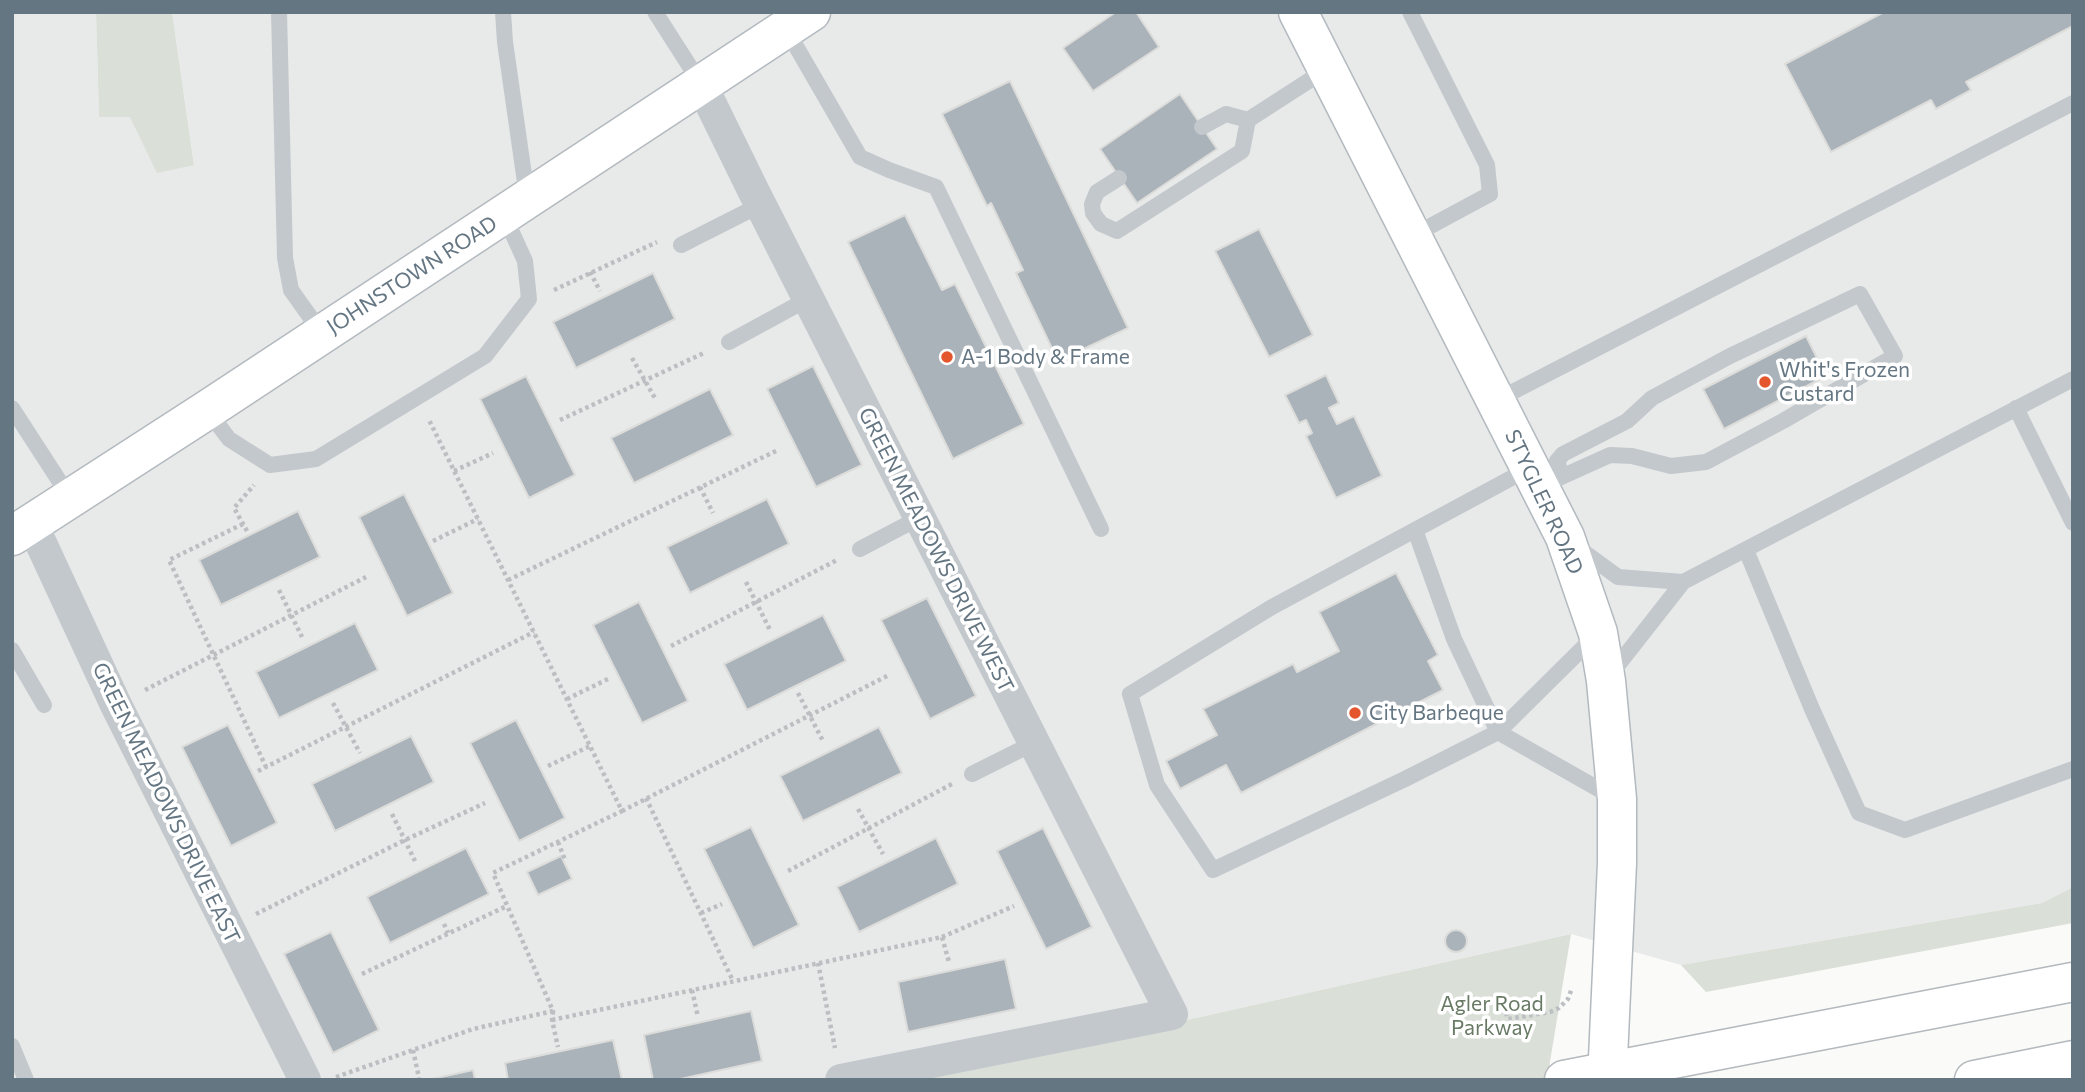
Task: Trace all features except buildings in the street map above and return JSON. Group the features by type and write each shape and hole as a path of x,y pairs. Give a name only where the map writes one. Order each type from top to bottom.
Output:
{"main road":[{"name":"STYGLER ROAD","path":"1298,12 1497,400 1543,477 1598,633 1606,681 1617,800 1607,1076"},
{"name":"JOHNSTOWN ROAD","path":"22,530 207,411 798,20"},
{"path":"1564,1080 1607,1076 2073,982"},
{"path":"1974,1080 2073,1060"}],"street":[{"name":"GREEN MEADOWS DRIVE WEST","path":"701,85 1172,1014 841,1080"},
{"name":"GREEN MEADOWS DRIVE EAST","path":"22,530 116,705 305,1080"}],"lane":[{"path":"279,12 285,258 291,290 323,334"},
{"path":"207,411 229,439 270,466 317,459 485,356 529,299 516,207 503,12"},
{"path":"655,12 701,85"},
{"path":"1410,12 1487,165 1490,194 1412,236"},
{"path":"798,20 860,157 936,187 1101,529"},
{"path":"1119,178 1097,192 1092,204 1093,213 1101,224 1117,231 1242,151 1248,120 1327,69"},
{"path":"1497,400 2073,103"},
{"path":"1202,127 1226,114 1248,120"},
{"path":"681,245 760,205"},
{"path":"1543,477 1563,454 1627,421 1652,397 1730,356 1860,294 1895,356 1706,462 1671,466 1632,456 1610,455 1543,477 1415,530 1272,607 1130,694 1157,785 1213,870 1498,732 1598,633"},
{"path":"729,342 808,299"},
{"path":"1606,681 1683,582 2073,379"},
{"path":"12,408 71,499"},
{"path":"2016,408 2073,523"},
{"path":"860,549 919,518"},
{"path":"1415,530 1454,639 1498,732 1617,800"},
{"path":"1565,537 1618,577 1683,582"},
{"path":"1746,550 1859,813 1905,830 2073,768"},
{"path":"12,650 44,705"},
{"path":"972,774 1034,743"},
{"path":"12,1046 26,1080"}],"path":[{"path":"525,304 664,239 681,245"},
{"path":"590,272 600,291"},
{"path":"561,420 729,342"},
{"path":"632,358 656,400"},
{"path":"418,397 622,811"},
{"path":"508,580 778,450"},
{"path":"454,471 493,453"},
{"path":"247,531 234,508 270,466"},
{"path":"700,487 713,513"},
{"path":"433,541 478,519"},
{"path":"243,524 169,560 266,767"},
{"path":"671,646 860,549"},
{"path":"116,705 366,577"},
{"path":"746,582 770,630"},
{"path":"279,590 302,637"},
{"path":"258,771 534,632"},
{"path":"558,1047 552,1020 553,1011 493,873 646,799 889,674"},
{"path":"567,699 610,678"},
{"path":"798,693 823,741"},
{"path":"333,703 359,753"},
{"path":"548,766 590,746"},
{"path":"788,871 972,774"},
{"path":"646,799 733,981"},
{"path":"228,928 485,803"},
{"path":"858,809 883,854"},
{"path":"392,814 415,861"},
{"path":"558,842 565,860"},
{"path":"701,913 722,904"},
{"path":"362,974 507,906"},
{"path":"552,1020 942,937 1014,906"},
{"path":"444,924 448,933"},
{"path":"942,937 948,962"},
{"path":"818,963 841,1080"},
{"path":"1504,1006 1508,1019 1550,1012 1568,999 1572,984"},
{"path":"692,990 698,1017"},
{"path":"329,1080 473,1029 553,1011"},
{"path":"413,1050 419,1078"}],"shaded area":[{"path":"12,12 96,12 99,117 130,116 194,164 172,12 2073,12 2073,887 2042,903 1681,965 1571,934 919,1080 12,1080"}],"green space":[{"path":"96,12 172,12 194,165 157,173 130,117 99,117"},
{"path":"2073,887 2073,923 1706,992 1681,965 2042,903"},
{"name":"Agler Road Parkway","path":"1571,934 1547,1080 919,1080"}],"place":[{"name":"A-1 Body & Frame","path":"947,357"},
{"name":"Whit's Frozen Custard","path":"1765,382"},
{"name":"City Barbeque","path":"1355,713"}]}
